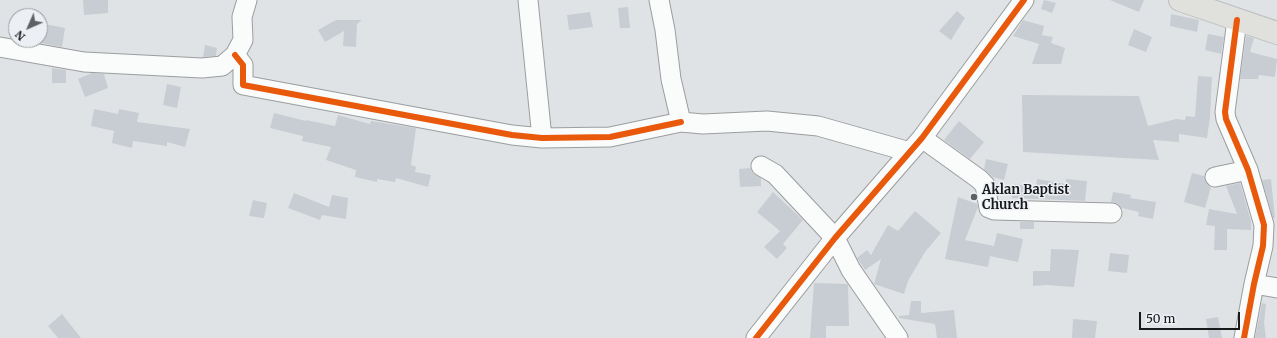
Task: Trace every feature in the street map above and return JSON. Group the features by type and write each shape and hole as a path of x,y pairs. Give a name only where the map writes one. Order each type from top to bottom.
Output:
{"main road":[{"path":"1180,0 1277,33"}],"street":[{"path":"0,47 84,62 202,68 222,66 235,55 243,40 242,17 247,0"},
{"path":"528,0 542,138"},
{"path":"659,0 665,30 671,79 681,122"},
{"path":"756,338 835,238 916,145 1024,0"},
{"path":"1237,20 1225,112 1226,119 1248,170 1264,225 1263,246 1244,338"},
{"path":"235,55 243,65 243,85 512,135 542,138 610,137 681,122 703,124 767,121 818,126 916,145 979,179 985,186 989,208 994,210 1112,213"},
{"path":"761,166 775,174 835,238 851,270 898,338"},
{"path":"1214,177 1248,170"},
{"path":"1254,284 1277,288"}],"building":[{"path":"83,0 108,0 108,13 84,15"},
{"path":"1044,0 1056,3 1052,13 1041,9"},
{"path":"1110,0 1144,0 1139,12"},
{"path":"628,7 630,28 620,28 618,8"},
{"path":"957,11 965,18 951,40 939,31"},
{"path":"590,12 593,27 569,30 567,15"},
{"path":"1171,14 1199,20 1197,32 1170,26"},
{"path":"336,20 362,20 357,24 356,47 343,46 344,31 325,42 318,30"},
{"path":"1023,20 1044,26 1042,35 1053,37 1051,43 1065,48 1061,64 1032,64 1039,44 1013,36"},
{"path":"48,25 65,28 62,47 48,44"},
{"path":"1134,29 1152,37 1146,52 1128,45"},
{"path":"1208,34 1224,37 1221,54 1205,50"},
{"path":"1246,36 1254,38 1250,52 1277,59 1275,77 1259,75 1258,79 1240,79"},
{"path":"205,45 217,48 216,56 203,57"},
{"path":"52,68 66,70 66,83 52,83"},
{"path":"92,73 104,74 108,88 85,97 78,79"},
{"path":"1198,76 1212,77 1210,117 1207,138 1179,134 1179,142 1153,140 1159,160 1023,152 1022,95 1139,96 1148,126 1176,119 1185,120 1186,116 1195,117"},
{"path":"167,84 181,87 177,108 163,105"},
{"path":"94,109 118,114 119,109 139,113 137,122 190,129 185,147 167,142 167,146 133,141 132,148 112,143 114,131 91,126"},
{"path":"274,113 335,126 338,115 370,124 371,121 416,128 411,165 416,167 415,172 431,175 428,187 396,178 395,182 377,179 377,182 355,177 356,170 326,160 331,147 302,141 303,136 270,128"},
{"path":"959,121 984,142 970,159 944,140"},
{"path":"986,159 1008,164 1004,180 993,177 984,169"},
{"path":"750,168 752,172 761,178 761,186 740,187 739,169"},
{"path":"1192,173 1204,176 1207,184 1211,187 1205,208 1184,202"},
{"path":"1037,179 1066,184 1066,179 1087,181 1085,201 1012,198 1014,184 1036,187"},
{"path":"1271,179 1275,218 1273,218 1262,180"},
{"path":"1240,183 1251,221 1251,230 1227,229 1227,250 1214,250 1215,226 1206,225 1209,209 1237,214 1226,186"},
{"path":"773,192 803,220 783,244 787,248 777,259 764,247 780,231 757,212"},
{"path":"1113,192 1131,195 1130,198 1156,202 1153,219 1138,216 1139,212 1122,208 1117,203 1111,202"},
{"path":"294,193 329,207 332,195 348,198 346,219 322,215 320,220 288,208"},
{"path":"958,197 977,204 978,207 965,240 994,246 997,233 1023,239 1018,262 990,256 988,267 945,259"},
{"path":"253,200 267,203 264,218 249,216"},
{"path":"915,211 941,233 925,252 908,281 904,294 874,284 881,259 865,270 857,258 867,250 871,255 888,225 898,231"},
{"path":"1020,222 1034,222 1034,229 1020,229"},
{"path":"1051,249 1079,250 1074,287 1047,285 1033,286 1033,271 1050,271"},
{"path":"1110,253 1129,255 1127,273 1108,271"},
{"path":"814,283 848,284 849,326 826,326 826,338 810,338"},
{"path":"911,301 921,301 921,313 954,310 957,338 937,338 935,324 899,318 899,316 909,315"},
{"path":"1262,303 1266,304 1264,323 1266,338 1255,338"},
{"path":"62,314 81,338 58,338 48,326"},
{"path":"1218,317 1222,338 1209,338 1206,319"},
{"path":"1073,319 1097,321 1095,338 1072,338"}],"cycle path":[{"path":"756,338 835,238 922,138 1024,0"},
{"path":"1237,20 1225,112 1226,119 1248,170 1264,225 1263,246 1244,338"},
{"path":"235,55 243,65 243,85 512,135 542,138 610,137 681,122"}],"place":[{"name":"Aklan Baptist Church","path":"974,197"}]}
